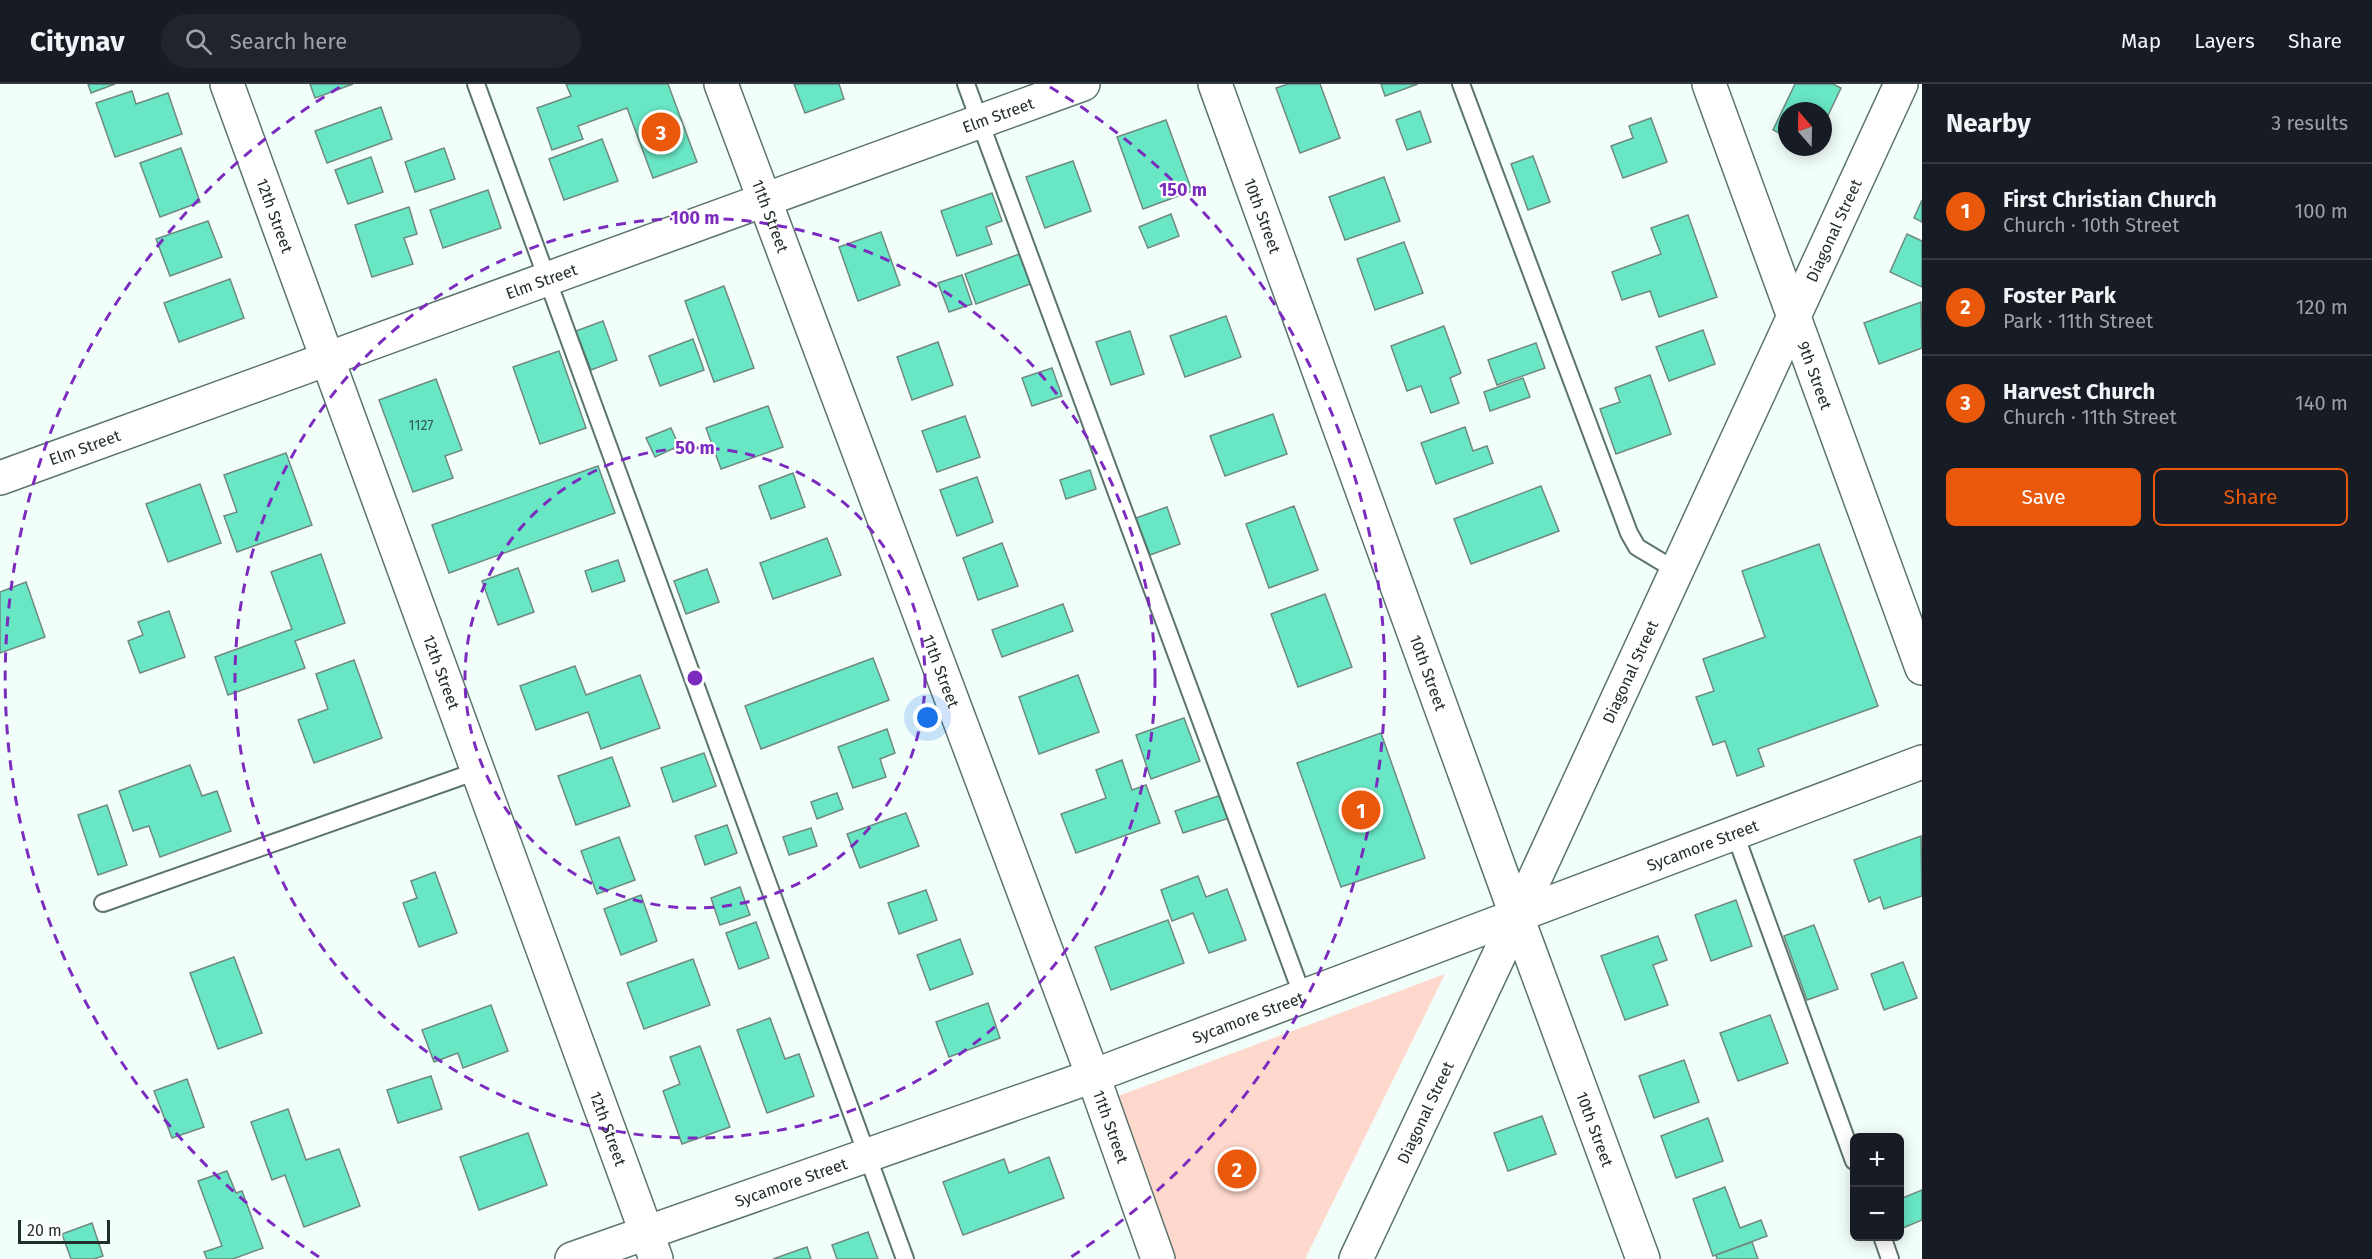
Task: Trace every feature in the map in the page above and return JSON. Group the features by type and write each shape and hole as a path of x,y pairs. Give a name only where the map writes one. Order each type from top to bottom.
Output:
{"street":[{"name":"12th Street","path":"226,84 651,1246"},
{"name":"11th Street","path":"721,84 1093,1076 1158,1259"},
{"name":"Elm Street","path":"0,478 1083,84"},
{"name":"10th Street","path":"1215,84 1643,1259"},
{"name":"9th Street","path":"1709,84 1922,668"},
{"name":"Diagonal Street","path":"1356,1259 1517,917 1901,84"},
{"name":"Sycamore Street","path":"572,1259 651,1246 867,1155 1093,1076 1922,762"}],"lane":[{"path":"476,84 905,1259"},
{"path":"966,84 1303,997"},
{"path":"1461,84 1629,533 1637,547 1677,571"},
{"path":"103,903 477,771"},
{"path":"1735,834 1850,1150"},
{"path":"1884,1241 1890,1259"}],"shaded area":[{"path":"1445,974 1305,1259 1158,1259 1102,1102"}],"building":[{"path":"88,84 115,84 91,93"},
{"path":"310,84 353,84 315,98"},
{"path":"566,84 668,84 697,162 653,178 627,108 578,126 583,139 552,150 537,108 571,96"},
{"path":"794,84 839,84 844,99 805,113"},
{"path":"1288,84 1320,84 1340,138 1300,153 1276,88"},
{"path":"1381,84 1418,84 1385,96"},
{"path":"1795,84 1833,84 1841,88 1832,107 1832,102 1786,102"},
{"path":"132,91 136,104 168,93 182,134 115,157 96,103"},
{"path":"381,107 392,139 327,163 315,131"},
{"path":"1420,111 1431,142 1407,150 1396,120"},
{"path":"1651,118 1667,162 1623,178 1611,146 1633,138 1629,126"},
{"path":"1166,120 1192,191 1143,209 1117,137"},
{"path":"1778,120 1778,132 1773,130"},
{"path":"602,139 618,181 564,200 549,159"},
{"path":"181,148 200,202 160,217 140,163"},
{"path":"444,148 455,179 415,192 405,162"},
{"path":"1533,156 1550,202 1528,210 1511,164"},
{"path":"371,157 383,192 348,204 335,170"},
{"path":"1073,161 1091,211 1045,228 1026,177"},
{"path":"1384,177 1400,221 1345,240 1329,197"},
{"path":"488,190 501,228 443,248 430,210"},
{"path":"992,193 1002,221 986,227 992,244 957,256 941,211"},
{"path":"1922,200 1922,222 1914,218"},
{"path":"409,207 417,234 404,238 413,264 372,277 355,225"},
{"path":"1171,214 1179,236 1148,248 1139,227"},
{"path":"1688,215 1717,297 1659,317 1650,291 1622,300 1612,272 1661,254 1651,228"},
{"path":"208,221 222,257 170,276 156,239"},
{"path":"881,232 900,285 858,301 839,247"},
{"path":"1907,234 1922,241 1922,287 1890,272"},
{"path":"1404,242 1423,293 1375,310 1357,259"},
{"path":"1022,253 1033,283 976,304 965,274"},
{"path":"962,275 972,304 949,312 938,283"},
{"path":"230,279 244,318 179,342 164,303"},
{"path":"724,286 754,368 714,382 685,301"},
{"path":"1921,302 1922,348 1879,364 1864,323"},
{"path":"1226,316 1241,357 1185,377 1170,336"},
{"path":"603,321 617,360 591,370 576,331"},
{"path":"1444,326 1461,373 1450,378 1459,403 1431,413 1421,386 1407,391 1391,346"},
{"path":"1703,330 1715,364 1669,381 1656,347"},
{"path":"1130,331 1144,374 1111,385 1096,342"},
{"path":"693,339 704,370 660,386 649,356"},
{"path":"938,342 953,385 912,400 897,357"},
{"path":"1536,343 1545,368 1497,385 1488,360"},
{"path":"559,351 586,428 540,444 513,367"},
{"path":"1052,368 1062,396 1032,406 1022,378"},
{"path":"1650,375 1671,434 1616,454 1600,409 1620,402 1615,388"},
{"path":"1523,378 1530,397 1490,411 1484,392"},
{"path":"436,379 462,450 445,456 453,478 413,492 379,400"},
{"path":"768,406 783,447 721,469 706,428"},
{"path":"1273,414 1287,454 1225,476 1210,436"},
{"path":"965,416 980,457 937,472 922,431"},
{"path":"1465,427 1473,451 1487,446 1493,463 1436,484 1421,443"},
{"path":"671,428 679,446 655,457 646,438"},
{"path":"286,453 312,525 237,552 224,516 237,512 224,475"},
{"path":"598,466 615,513 449,573 432,525"},
{"path":"1090,470 1096,489 1066,499 1060,480"},
{"path":"793,473 805,507 771,519 759,486"},
{"path":"977,477 993,522 957,536 940,490"},
{"path":"200,484 221,543 168,562 146,504"},
{"path":"1541,486 1559,531 1471,564 1454,519"},
{"path":"1294,506 1318,570 1269,588 1246,524"},
{"path":"1167,507 1180,544 1150,555 1136,518"},
{"path":"827,538 841,575 773,599 760,563"},
{"path":"1002,543 1018,586 978,600 963,558"},
{"path":"1819,544 1878,706 1758,749 1764,766 1737,776 1725,741 1713,745 1696,697 1714,691 1703,659 1765,637 1742,571"},
{"path":"321,554 345,623 295,641 305,668 228,695 215,657 292,629 271,572"},
{"path":"618,560 625,581 592,592 585,571"},
{"path":"518,568 534,612 498,625 482,581"},
{"path":"707,569 719,602 686,614 674,581"},
{"path":"26,582 45,637 0,653 0,592"},
{"path":"1325,594 1352,667 1298,687 1271,614"},
{"path":"1063,604 1073,631 1002,657 992,630"},
{"path":"169,611 185,657 140,673 128,641 143,635 138,622"},
{"path":"873,658 889,700 761,749 745,706"},
{"path":"354,660 382,738 314,763 298,720 328,709 316,674"},
{"path":"575,666 586,695 640,675 660,728 601,749 588,712 536,730 520,686"},
{"path":"1078,675 1099,732 1039,754 1019,697"},
{"path":"1184,718 1200,761 1151,779 1136,735"},
{"path":"887,729 895,753 880,759 886,777 853,788 838,747"},
{"path":"1381,733 1425,858 1341,887 1297,763"},
{"path":"704,753 716,786 673,802 661,768"},
{"path":"612,757 630,806 576,825 558,776"},
{"path":"1122,760 1132,790 1146,785 1160,823 1076,853 1061,814 1106,798 1096,770"},
{"path":"190,765 202,796 217,791 231,831 160,857 149,826 133,831 119,791"},
{"path":"837,793 843,809 817,819 811,802"},
{"path":"1221,795 1229,818 1183,833 1175,811"},
{"path":"107,805 127,865 98,875 78,815"},
{"path":"906,813 919,846 860,868 847,834"},
{"path":"727,825 737,853 705,865 695,836"},
{"path":"811,828 817,846 789,855 783,837"},
{"path":"1921,836 1922,896 1884,909 1880,897 1869,902 1854,860"},
{"path":"619,837 635,880 597,894 581,851"},
{"path":"435,872 457,933 419,947 403,903 417,898 411,881"},
{"path":"1198,876 1206,897 1227,889 1246,940 1209,953 1193,913 1172,921 1161,890"},
{"path":"740,887 750,915 720,925 711,898"},
{"path":"926,890 937,920 899,934 888,903"},
{"path":"641,895 657,941 621,955 604,909"},
{"path":"1736,900 1752,946 1711,961 1695,915"},
{"path":"1168,920 1184,963 1111,990 1095,947"},
{"path":"756,922 769,958 739,969 726,933"},
{"path":"1814,925 1838,989 1807,1000 1784,936"},
{"path":"1658,936 1667,960 1653,965 1668,1005 1625,1020 1601,956"},
{"path":"960,939 973,974 930,990 917,955"},
{"path":"234,957 262,1033 218,1049 190,973"},
{"path":"693,959 710,1005 644,1029 627,983"},
{"path":"1903,962 1917,998 1884,1010 1871,974"},
{"path":"988,1003 1000,1038 949,1057 936,1022"},
{"path":"491,1005 508,1051 463,1068 458,1053 434,1062 422,1030"},
{"path":"1770,1015 1788,1063 1738,1081 1720,1033"},
{"path":"770,1018 785,1059 799,1054 814,1096 767,1113 737,1030"},
{"path":"700,1046 730,1127 682,1144 663,1091 680,1084 670,1057"},
{"path":"1684,1060 1699,1102 1654,1118 1639,1076"},
{"path":"431,1076 442,1109 398,1123 387,1090"},
{"path":"187,1079 204,1127 172,1138 154,1091"},
{"path":"288,1109 306,1160 339,1149 360,1206 304,1227 285,1175 272,1180 251,1122"},
{"path":"1542,1116 1556,1154 1508,1171 1494,1133"},
{"path":"1708,1118 1723,1161 1676,1178 1661,1136"},
{"path":"528,1133 547,1185 479,1210 460,1157"},
{"path":"1049,1157 1064,1198 963,1235 943,1182 1004,1159 1009,1173"},
{"path":"227,1171 236,1193 242,1191 263,1248 233,1259 207,1259 204,1252 222,1246 198,1181"},
{"path":"1725,1187 1740,1228 1761,1220 1767,1236 1713,1256 1693,1199"},
{"path":"1922,1190 1922,1220 1904,1228 1904,1197"},
{"path":"92,1223 103,1256 94,1259 71,1259 62,1234"},
{"path":"868,1232 878,1259 837,1259 832,1245"},
{"path":"1752,1242 1758,1259 1717,1259 1716,1255"},
{"path":"807,1247 811,1259 773,1259"}],"place":[{"name":"Harvest Church","path":"661,132"},
{"name":"First Christian Church","path":"1361,810"},
{"name":"Foster Park","path":"1237,1169"}]}
